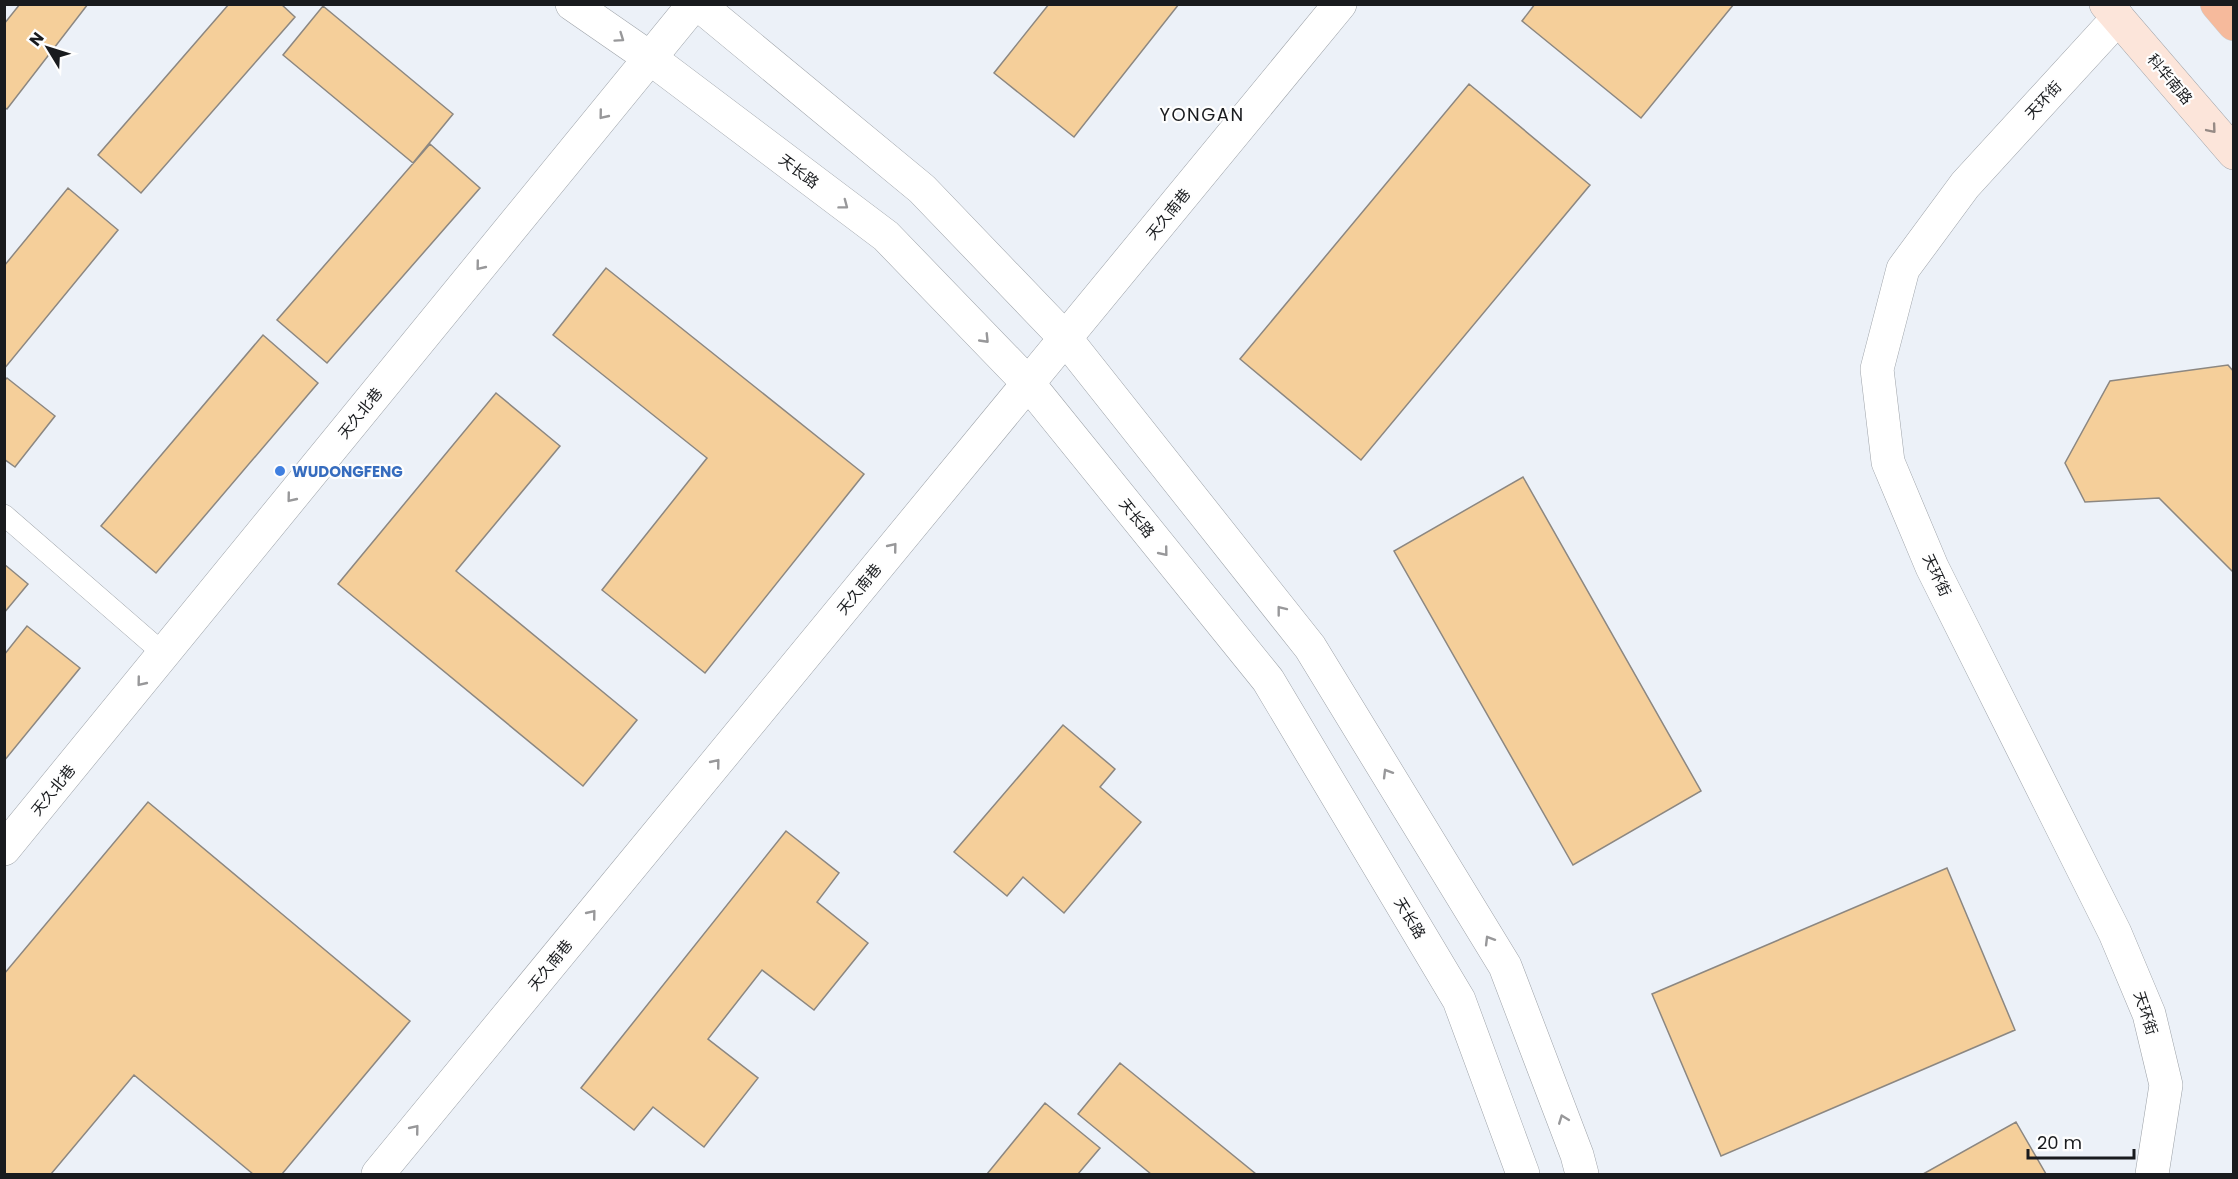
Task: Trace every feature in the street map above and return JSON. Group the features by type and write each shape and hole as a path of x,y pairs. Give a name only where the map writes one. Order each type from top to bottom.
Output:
{"highway":[{"path":"2217,4 2234,24"}],"main road":[{"name":"科华南路","path":"2112,11 2234,153"}],"street":[{"name":"天长路","path":"572,4 650,58 886,236 1028,383 1268,680 1458,1000 1523,1174"},
{"name":"天久北巷","path":"4,849 694,4"},
{"path":"698,4 922,189 1066,339 1310,647 1505,966 1577,1155 1582,1174"},
{"name":"天久南巷","path":"378,1174 1340,4"},
{"name":"天环街","path":"2112,11 1965,185 1903,268 1877,369 1888,462 1927,557 2115,933 2149,1014 2166,1085 2152,1174"}],"lane":[{"path":"4,515 164,654"}],"building":[{"path":"20,4 88,4 7,109 4,107 4,24"},
{"path":"229,4 281,4 295,17 141,193 98,155"},
{"path":"1049,4 1179,4 1074,137 994,73"},
{"path":"1535,4 1734,4 1641,118 1522,21"},
{"path":"323,6 453,114 413,163 283,55"},
{"path":"1469,84 1590,185 1361,460 1240,359"},
{"path":"430,144 480,188 327,363 277,320"},
{"path":"68,188 118,230 4,369 4,266"},
{"path":"606,268 864,474 705,673 602,590 707,458 553,335"},
{"path":"263,335 318,383 156,573 101,526"},
{"path":"2228,365 2234,372 2234,573 2159,498 2085,502 2065,463 2110,381"},
{"path":"7,378 55,416 15,467 4,459 4,381"},
{"path":"496,393 560,446 456,571 637,720 583,786 338,584"},
{"path":"1523,477 1701,791 1573,865 1394,551"},
{"path":"4,564 28,584 4,613"},
{"path":"27,626 80,668 4,761 4,655"},
{"path":"1063,725 1115,769 1100,787 1141,822 1064,913 1023,877 1007,896 954,852"},
{"path":"148,802 410,1021 282,1174 253,1174 134,1075 51,1174 4,1174 4,974"},
{"path":"786,831 839,873 817,902 868,943 814,1010 762,970 708,1039 758,1078 704,1147 653,1107 634,1130 581,1088"},
{"path":"1947,868 2015,1030 1721,1156 1652,994"},
{"path":"1120,1063 1256,1174 1151,1174 1078,1114"},
{"path":"1045,1103 1100,1148 1078,1174 987,1174"},
{"path":"2016,1122 2046,1174 1923,1174"}],"place":[{"name":"WUDONGFENG","path":"280,471"}],"district":[{"name":"YONGAN","path":"1202,114"}]}
